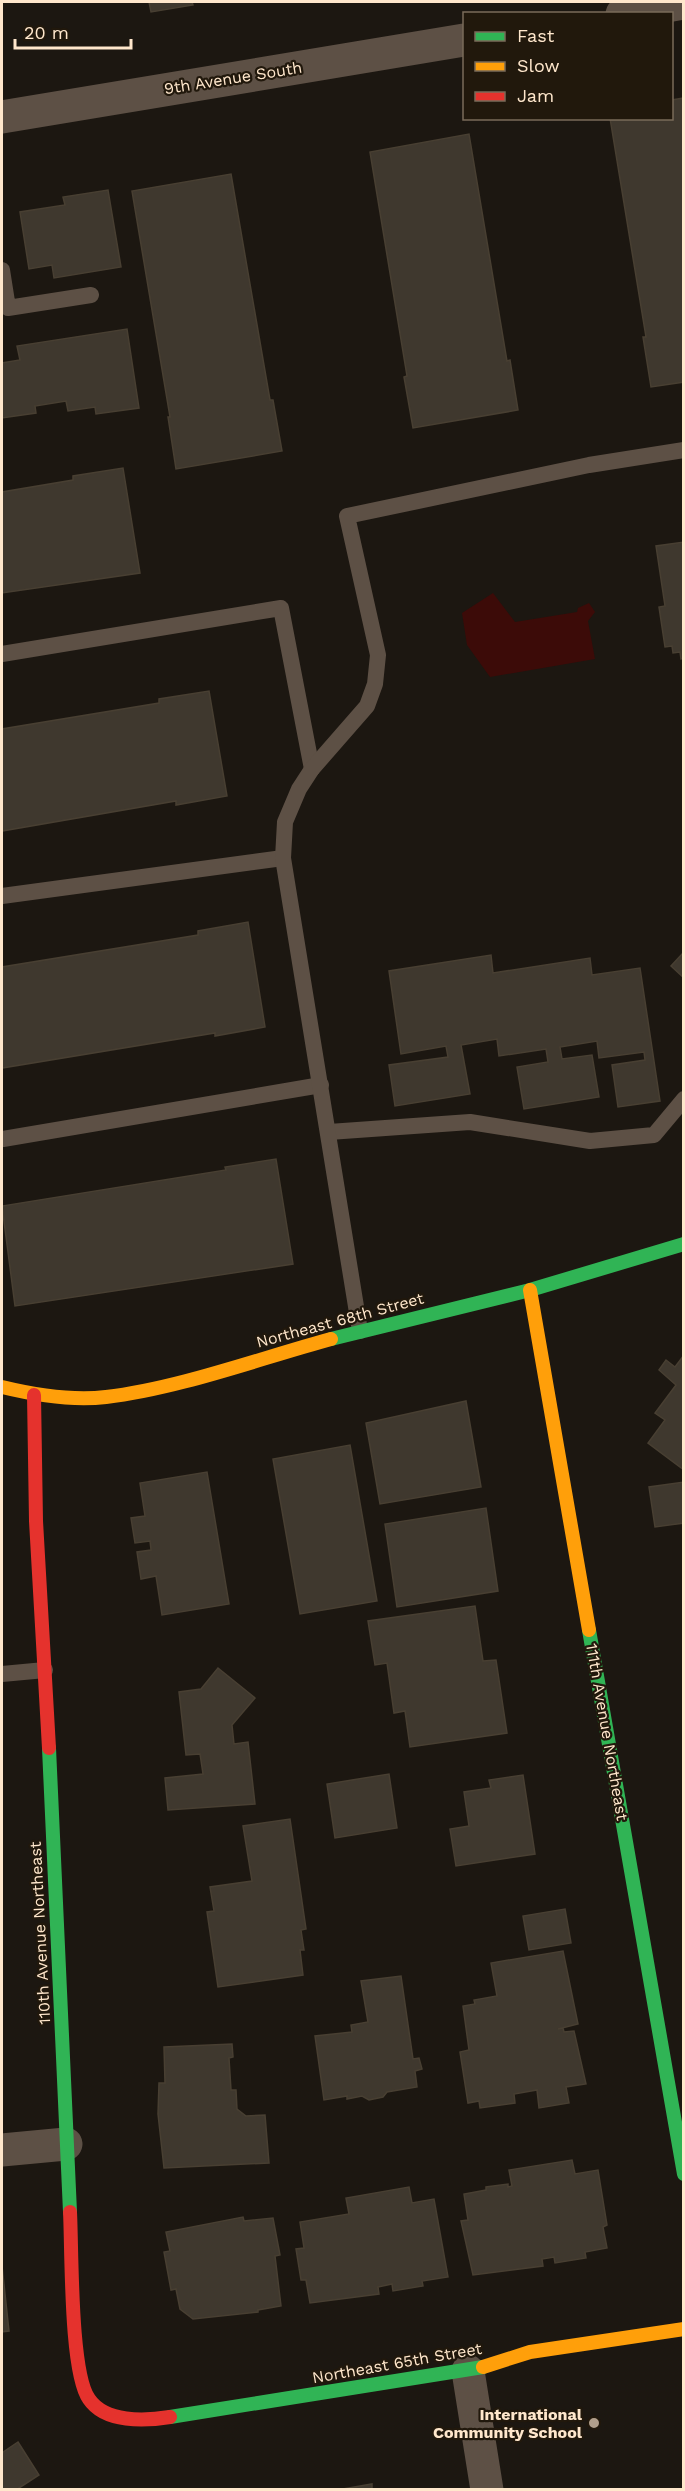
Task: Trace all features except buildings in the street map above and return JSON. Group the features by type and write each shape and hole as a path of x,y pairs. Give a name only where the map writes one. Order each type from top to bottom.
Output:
{"street":[{"path":"633,12 684,3"},
{"name":"9th Avenue South","path":"2,117 463,39"},
{"name":"Northeast 68th Street","path":"2,1387 34,1395 105,1397 170,1384 360,1331 530,1290 684,1244"},
{"name":"111th Avenue Northeast","path":"530,1290 684,2174"},
{"name":"110th Avenue Northeast","path":"34,1395 33,1462 78,2373 89,2400 113,2416 151,2420"},
{"path":"2,2150 66,2144"},
{"name":"Northeast 65th Street","path":"151,2420 468,2371 530,2352 684,2329"},
{"path":"468,2371 487,2490"}],"lane":[{"path":"2,270 8,308 91,295"},
{"path":"360,1331 283,858 285,822 299,789 312,769 367,706 375,684 378,655 347,516 589,465 684,450"},
{"path":"2,654 281,608 312,769"},
{"path":"2,896 283,858"},
{"path":"3,1139 321,1085"},
{"path":"329,1132 470,1122 590,1141 654,1135 684,1099"},
{"path":"2,1674 45,1670"}],"shaded area":[{"path":"493,593 515,622 577,612 578,608 589,603 595,612 588,621 595,659 490,677 467,645 462,613"}],"traffic: fast":[{"path":"331,1339 530,1290 684,1244"},
{"path":"589,1630 684,2174"},
{"path":"49,1748 70,2212"},
{"path":"170,2417 483,2367"}],"traffic: slow":[{"path":"530,1290 589,1630"},
{"path":"2,1387 54,1396 106,1397 190,1380 331,1339"},
{"path":"483,2367 530,2352 684,2329"}],"traffic: jam":[{"path":"34,1395 36,1521 49,1748"},
{"path":"70,2212 75,2338 78,2364 89,2399 96,2407 115,2416 138,2419 170,2417"}],"place":[{"name":"International Community School","path":"594,2423"}]}
